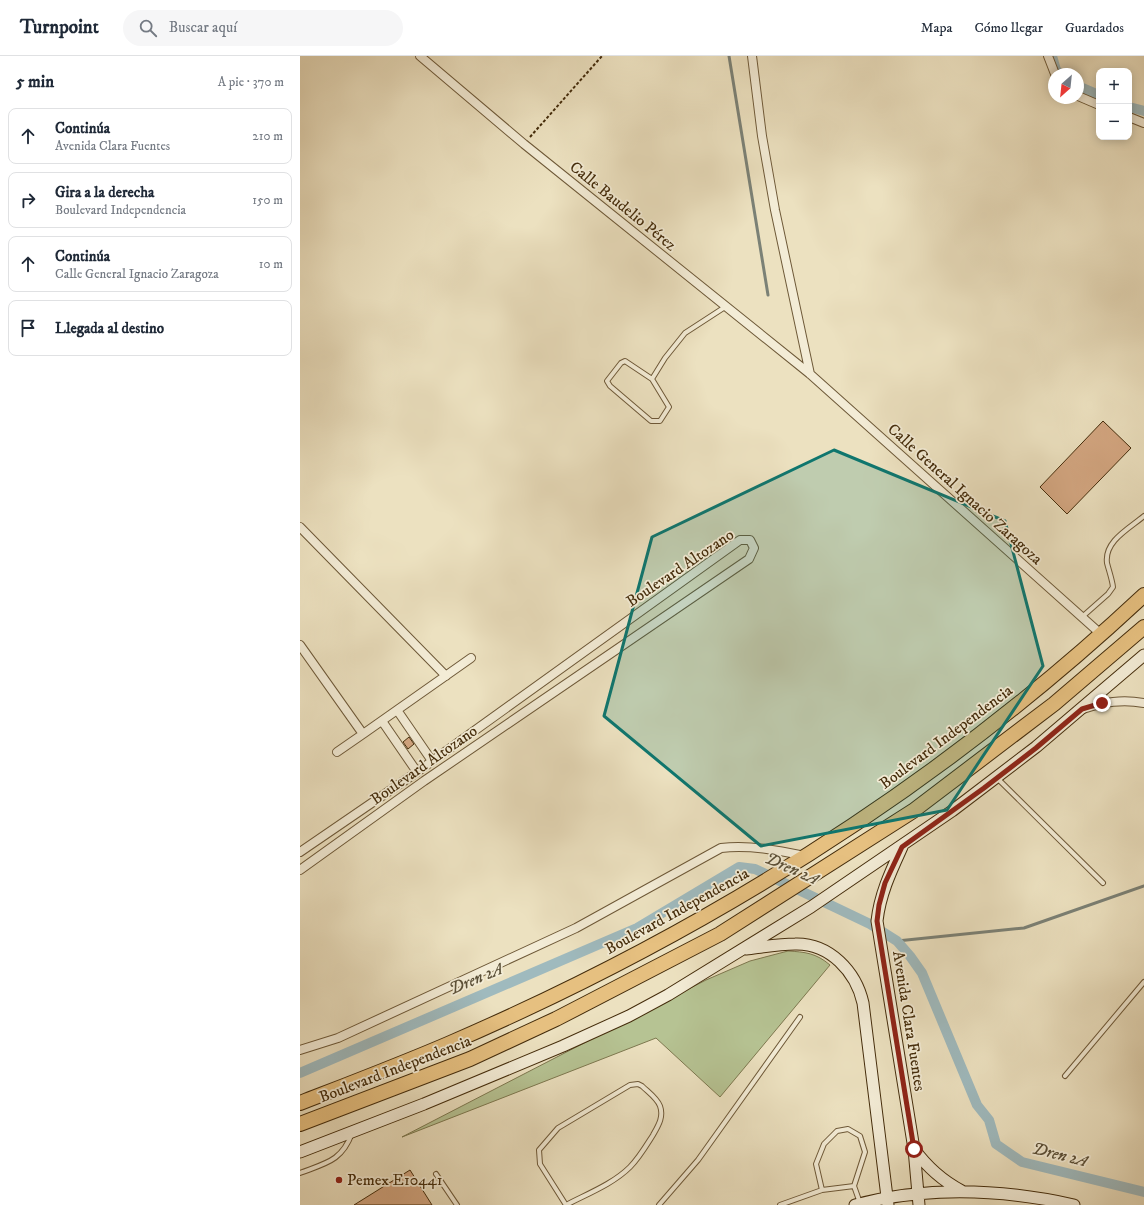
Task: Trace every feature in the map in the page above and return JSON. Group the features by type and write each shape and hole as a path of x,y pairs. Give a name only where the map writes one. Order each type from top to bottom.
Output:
{"highway":[{"name":"Boulevard Independencia","path":"300,1103 450,1043 572,986 654,944 760,885 854,826 943,763 1005,716 1102,635 1144,595"},
{"name":"Boulevard Independencia","path":"300,1124 470,1058 556,1019 713,938 913,811 1054,704 1144,627"}],"main road":[{"path":"300,1152 353,1132 509,1068 629,1016 668,995 831,894 902,847 997,778 1082,709 1144,655"},
{"name":"Avenida Clara Fuentes","path":"902,847 885,883 879,905 877,921 914,1149 918,1205"},
{"path":"741,950 796,944 818,948 833,956 844,965 860,988 888,1201"},
{"path":"914,1149 930,1169 940,1178 962,1191"},
{"path":"857,1204 888,1201 918,1193 962,1191 1014,1195 1074,1205"}],"street":[{"name":"Calle Baudelio Pérez","path":"420,56 524,144 810,374"},
{"path":"752,56 762,136 775,210 810,374"},
{"path":"1048,56 1052,68"},
{"path":"1084,99 1097,104"},
{"path":"1132,118 1144,123"},
{"name":"Calle General Ignacio Zaragoza","path":"810,374 1102,635"},
{"path":"300,527 446,676"},
{"name":"Boulevard Altozano","path":"300,852 417,772 740,540 750,540 754,548 749,559 424,781 300,870"},
{"path":"300,645 364,734"},
{"path":"337,752 472,658"},
{"path":"1082,709 1112,701 1127,700 1144,703"},
{"path":"397,710 432,761"},
{"path":"382,721 417,772"},
{"path":"300,1050 338,1038 576,928 721,848 762,848 806,856"}],"lane":[{"path":"652,379 665,358 685,333 726,306"},
{"path":"625,362 652,379 669,407 660,421 656,422 651,421 610,386 607,381 621,363 625,362"},
{"path":"1082,617 1108,594 1113,587 1107,562 1107,555 1113,542 1144,516"},
{"path":"997,778 1103,883"},
{"path":"1066,1076 1144,982"},
{"path":"659,1205 673,1191 703,1154 800,1017"},
{"path":"630,1085 642,1086 656,1100 662,1112 661,1121 640,1155 629,1168 618,1177 566,1205 540,1164 539,1150 558,1128 577,1118 586,1110 630,1085"},
{"path":"822,1190 816,1164 824,1144 837,1131 848,1129 860,1136 865,1152 854,1186 857,1204"},
{"path":"300,1173 327,1163 341,1154 348,1146 353,1132"},
{"path":"436,1174 457,1205"},
{"path":"780,1205 822,1190 854,1186"}],"path":[{"path":"524,144 602,56"}],"highlighted area":[{"path":"834,450 1005,521 1043,666 947,810 761,846 604,716 652,537"}],"green space":[{"path":"788,951 810,954 820,958 830,965 720,1097 656,1038 402,1137 706,980 750,961"}],"building":[{"path":"1103,421 1131,448 1067,514 1040,487"},
{"path":"409,737 414,744 408,749 403,742"},
{"path":"410,1170 432,1205 354,1205"}],"waterway":[{"path":"729,56 768,295"},
{"path":"1052,56 1055,68"},
{"path":"1084,89 1096,94"},
{"path":"1132,108 1144,111"},
{"name":"Dren 2A","path":"300,1073 637,928 739,867 755,869 870,924 897,941 922,973 977,1105 989,1120 996,1144 1022,1162 1144,1192"},
{"path":"897,941 1024,928 1144,886"}],"place":[{"name":"Pemex E10441","path":"339,1180"}],"route":[{"path":"914,1149 877,921 879,905 885,883 902,847 984,788 1036,748 1082,709 1102,703"}]}
